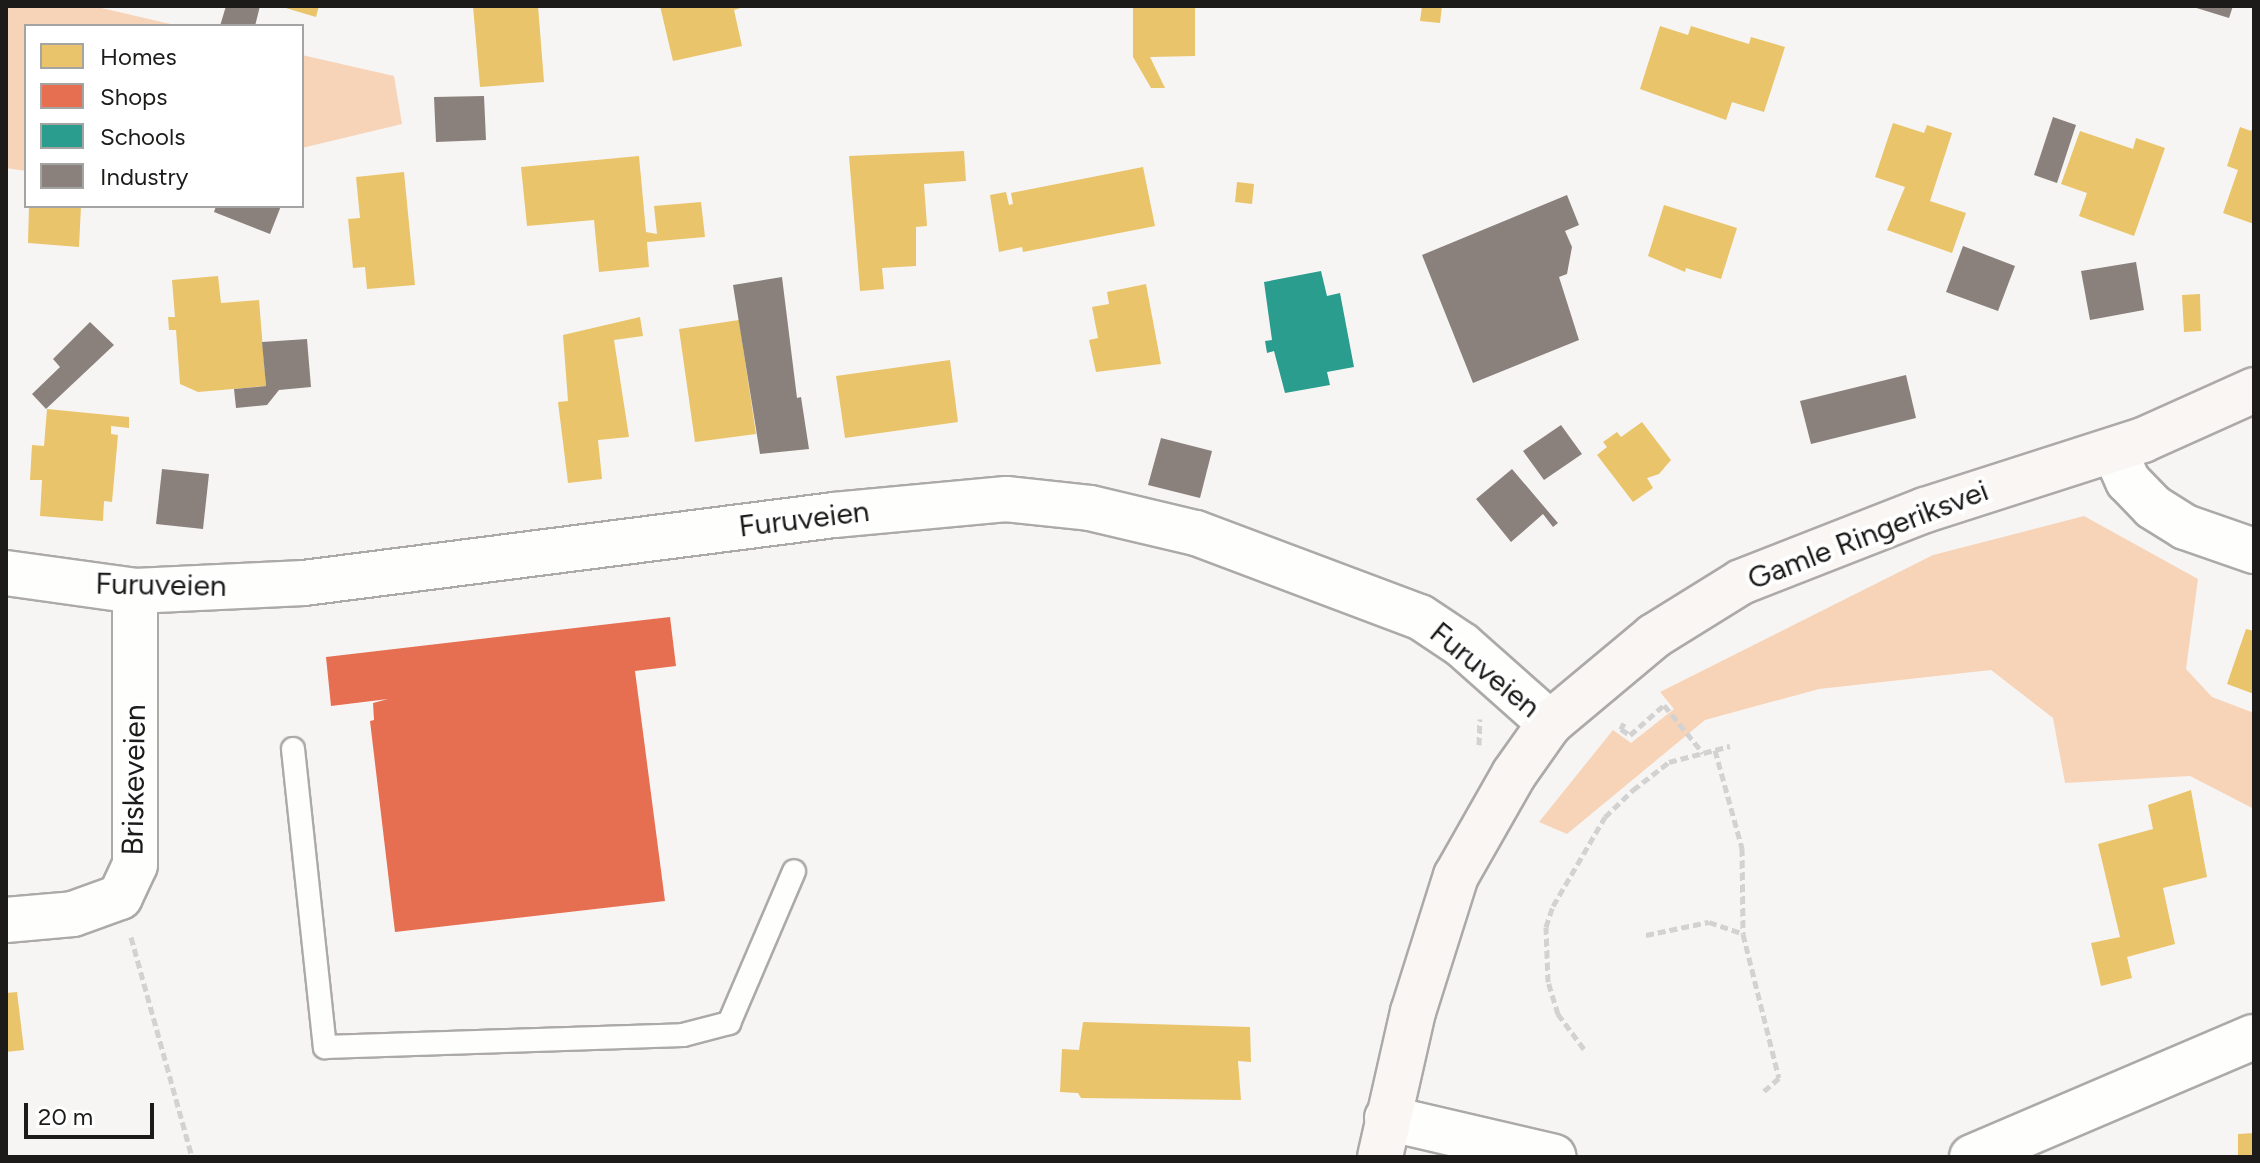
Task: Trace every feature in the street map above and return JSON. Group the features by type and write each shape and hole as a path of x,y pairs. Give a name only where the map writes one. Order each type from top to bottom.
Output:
{"main road":[{"name":"Gamle Ringeriksvei","path":"1384,1137 1456,876 1550,723 1654,636 1741,582 1925,510 2114,450 2201,418 2254,390"}],"street":[{"path":"2114,450 2128,481 2153,507 2185,527 2254,551"},
{"name":"Furuveien","path":"6,573 135,591 304,583 834,515 1006,499 1090,508 1196,533 1420,617 1502,678 1550,723"},
{"name":"Briskeveien","path":"6,920 73,914 120,897 135,865 135,591"},
{"path":"1972,1157 2254,1037"},
{"path":"1384,1137 1554,1157"}],"lane":[{"path":"293,749 325,1047 683,1035 729,1023 794,871"}],"path":[{"path":"1634,715 1621,726 1625,734 1664,705 1703,753"},
{"path":"1584,1049 1558,1014 1548,982 1546,927 1553,906 1605,817 1669,762 1730,746"},
{"path":"1715,750 1742,848 1743,934 1779,1078 1762,1093"},
{"path":"120,897 192,1157"},
{"path":"1646,935 1709,922 1743,934"}],"shaded area":[{"path":"6,6 93,6 170,24 24,24 24,171 6,168"},
{"path":"304,55 394,76 402,124 304,148"},
{"path":"2084,516 2198,579 2186,669 2212,697 2254,713 2254,809 2190,776 2065,783 2053,718 1991,670 1819,689 1705,720 1567,834 1539,822 1613,730 1631,743 1674,709 1660,692 1933,555"}],"building: Homes":[{"path":"279,6 319,6 316,17"},
{"path":"473,6 538,6 544,82 480,87"},
{"path":"660,6 747,6 734,10 742,46 673,61"},
{"path":"1133,6 1195,6 1195,56 1150,57 1165,88 1151,88 1133,57"},
{"path":"1422,6 1442,6 1440,23 1420,21"},
{"path":"1660,26 1688,35 1691,26 1749,44 1751,37 1785,47 1764,112 1732,102 1726,120 1640,89"},
{"path":"1893,123 1924,133 1927,125 1952,133 1930,201 1966,213 1952,253 1887,230 1905,187 1875,177"},
{"path":"2254,125 2254,224 2223,213 2238,170 2227,166 2240,127 2251,131"},
{"path":"2080,131 2133,149 2136,138 2165,148 2134,236 2079,216 2087,193 2061,184"},
{"path":"964,151 966,181 924,184 927,226 916,227 916,266 882,268 884,289 860,291 849,156"},
{"path":"639,156 646,232 657,234 654,206 701,202 705,237 647,242 649,267 599,272 594,220 527,226 521,167"},
{"path":"1143,167 1155,226 1023,252 1022,247 999,252 990,195 1006,192 1009,205 1013,204 1011,193"},
{"path":"404,172 415,285 367,289 365,267 353,268 348,219 360,218 356,177"},
{"path":"1237,182 1254,184 1252,204 1235,202"},
{"path":"1664,205 1737,228 1721,279 1686,268 1685,272 1648,256"},
{"path":"29,208 81,208 79,247 28,243"},
{"path":"218,276 221,303 259,300 266,386 198,392 180,384 176,330 169,330 168,317 175,317 172,280"},
{"path":"1146,284 1161,364 1096,372 1089,340 1098,338 1092,307 1109,304 1107,292"},
{"path":"2200,294 2201,331 2184,332 2182,295"},
{"path":"640,317 643,336 614,340 629,437 598,440 602,479 568,483 558,402 568,401 563,335"},
{"path":"739,320 756,434 695,442 679,329"},
{"path":"950,360 958,422 845,438 836,376"},
{"path":"47,409 129,417 129,428 111,426 111,434 118,435 112,502 104,501 103,521 40,516 42,480 30,480 32,445 44,446"},
{"path":"1642,422 1671,460 1659,474 1647,478 1653,488 1633,502 1597,455 1607,447 1603,442 1617,432 1621,437"},
{"path":"2246,629 2254,631 2254,694 2227,684"},
{"path":"2191,790 2207,877 2163,888 2175,944 2127,957 2132,978 2101,986 2091,943 2120,937 2098,844 2153,829 2148,805"},
{"path":"17,992 24,1050 6,1052 6,993"},
{"path":"1083,1022 1250,1027 1251,1062 1238,1061 1241,1100 1081,1098 1078,1093 1060,1092 1062,1049 1079,1050"},
{"path":"2254,1133 2254,1157 2238,1157 2238,1134"}],"building: Shops":[{"path":"670,617 676,666 635,671 665,901 395,932 370,721 374,720 373,703 388,699 331,706 326,657"}],"building: Schools":[{"path":"1321,271 1327,296 1340,293 1354,367 1327,372 1330,385 1285,393 1274,351 1267,353 1265,341 1272,340 1264,282"}],"building: Industry":[{"path":"226,6 260,6 256,24 221,24"},
{"path":"2190,6 2233,6 2229,18"},
{"path":"484,96 486,140 436,142 434,97"},
{"path":"2053,117 2076,125 2057,183 2034,175"},
{"path":"1567,195 1579,225 1565,231 1572,247 1567,274 1559,277 1579,340 1473,383 1422,255"},
{"path":"215,208 280,208 270,234 214,212"},
{"path":"1963,246 2015,266 1998,311 1946,292"},
{"path":"2136,262 2144,310 2090,320 2081,271"},
{"path":"782,277 797,398 801,397 809,449 760,454 733,285"},
{"path":"90,322 114,345 46,409 32,394 60,367 53,359"},
{"path":"307,339 311,387 279,390 267,405 236,408 234,389 266,386 262,342"},
{"path":"1906,375 1916,418 1811,444 1800,401"},
{"path":"1561,425 1582,454 1544,480 1523,451"},
{"path":"1161,438 1212,451 1200,498 1148,485"},
{"path":"162,469 209,474 203,529 156,524"},
{"path":"1512,469 1558,523 1553,527 1543,514 1511,542 1476,499"}]}
